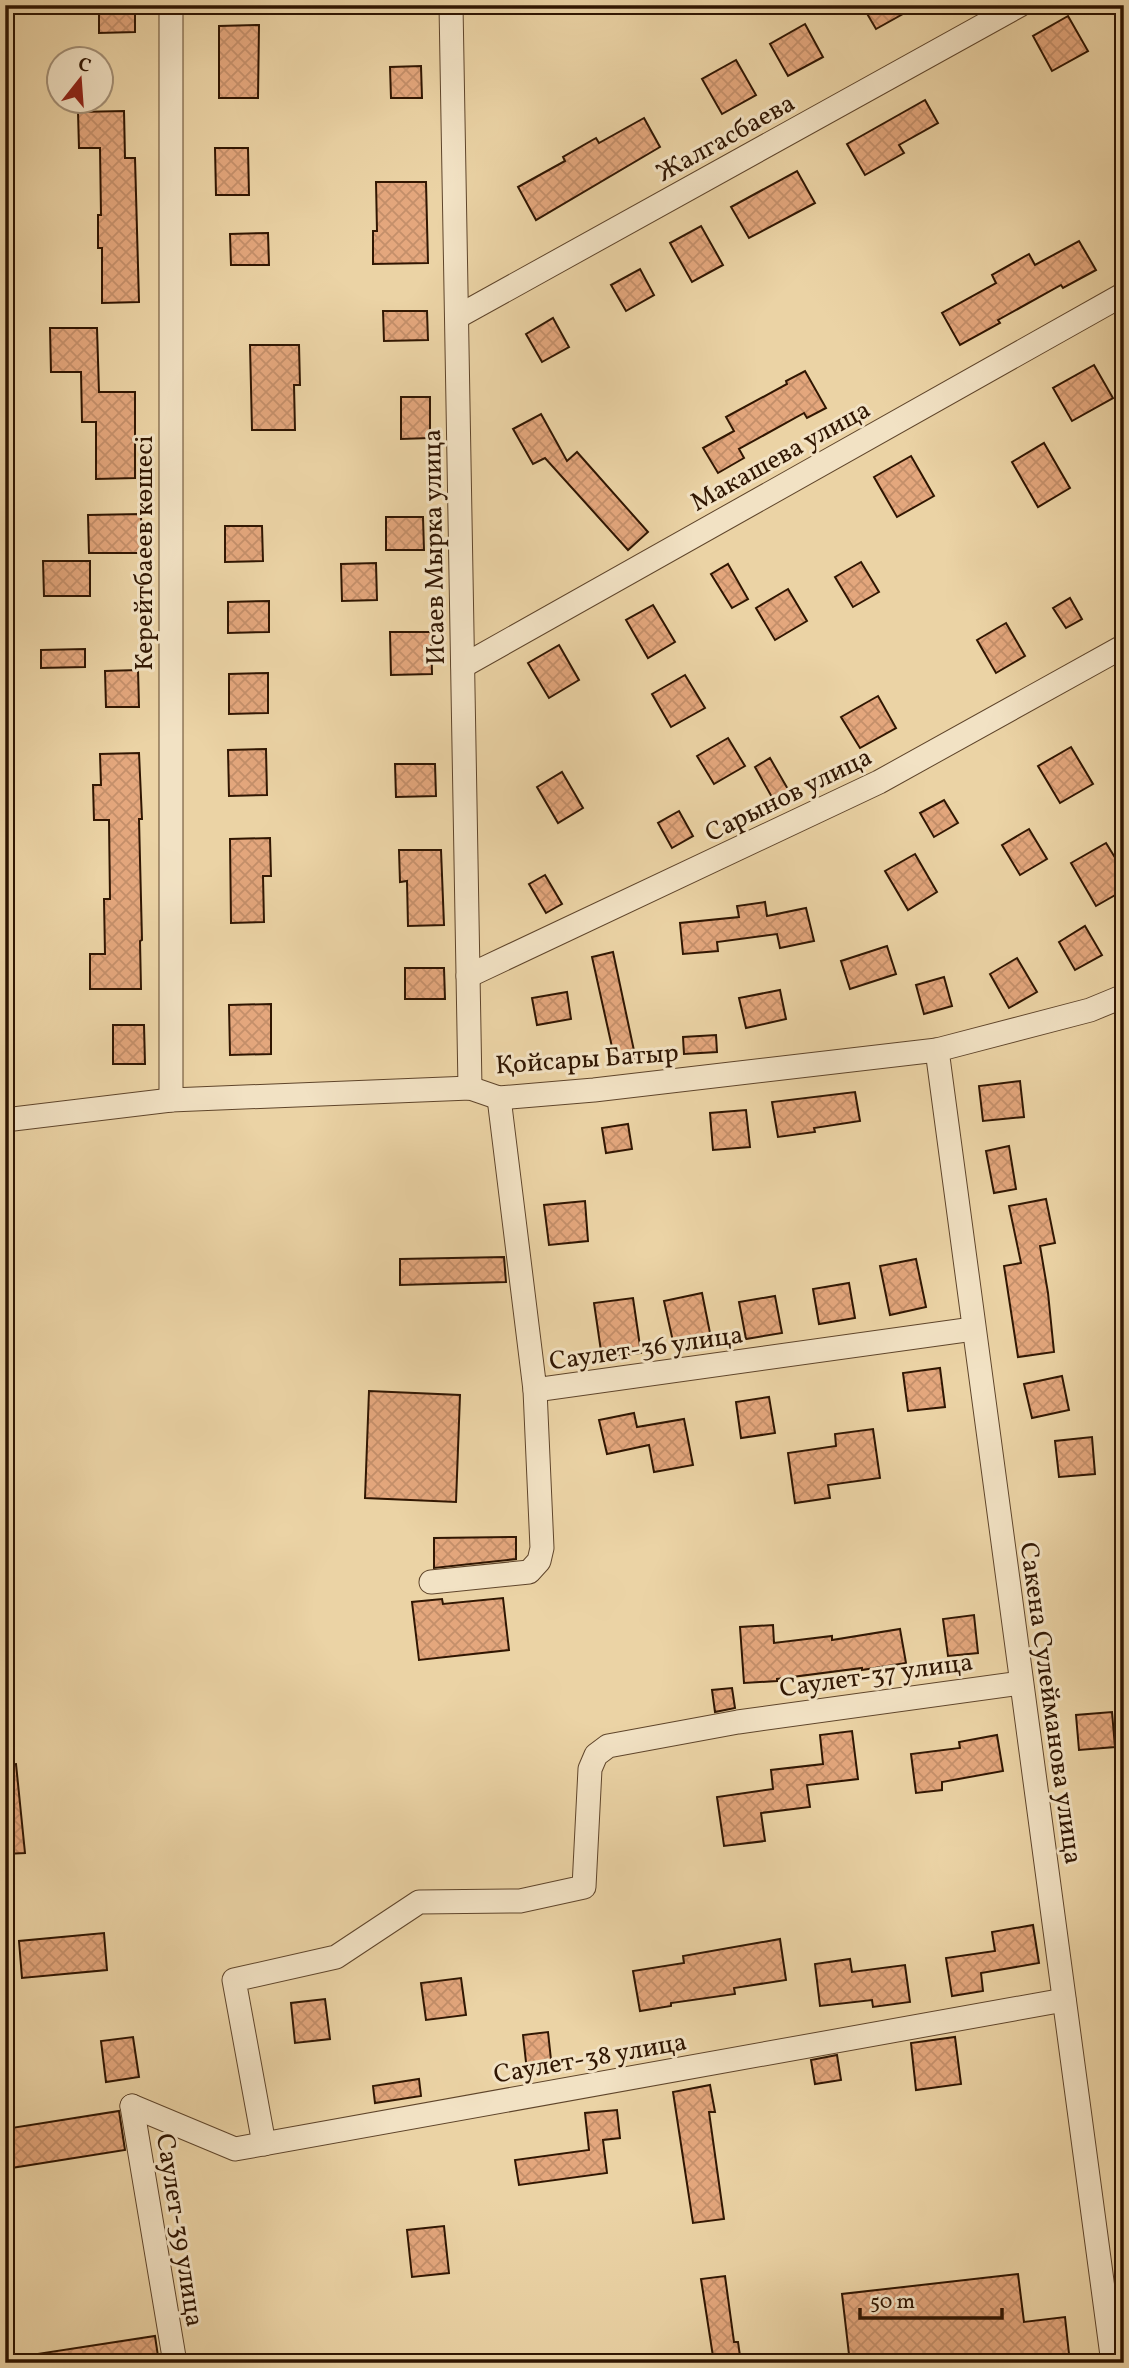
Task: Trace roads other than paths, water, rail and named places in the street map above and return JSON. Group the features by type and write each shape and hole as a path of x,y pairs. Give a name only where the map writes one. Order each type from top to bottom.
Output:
{"street":[{"name":"Керейтбаеев көшесі","path":"171,5 171,1100"},
{"name":"Исаев Мырка улица","path":"451,5 470,1088"},
{"name":"Жалгасбаева","path":"457,317 1020,5"},
{"name":"Макашева улица","path":"463,666 1124,294"},
{"name":"Сарынов улица","path":"468,976 879,782 1124,646"},
{"name":"Қойсары Батыр","path":"5,1120 171,1100 470,1088 499,1098 594,1090 937,1050 1090,1010 1124,996"},
{"name":"Сакена Сулейманова улица","path":"937,1050 1113,2363"},
{"name":"Саулет-36 улица","path":"499,1098 535,1390 973,1329"},
{"path":"431,1582 528,1572 539,1561 542,1548 535,1390"},
{"name":"Саулет-37 улица","path":"264,2144 234,1980 336,1957 419,1902 520,1901 584,1887 590,1769 596,1755 608,1746 738,1722 1021,1683"},
{"name":"Саулет-38 улица","path":"132,2106 235,2149 1064,2000"},
{"name":"Саулет-39 улица","path":"132,2106 175,2363"}]}
